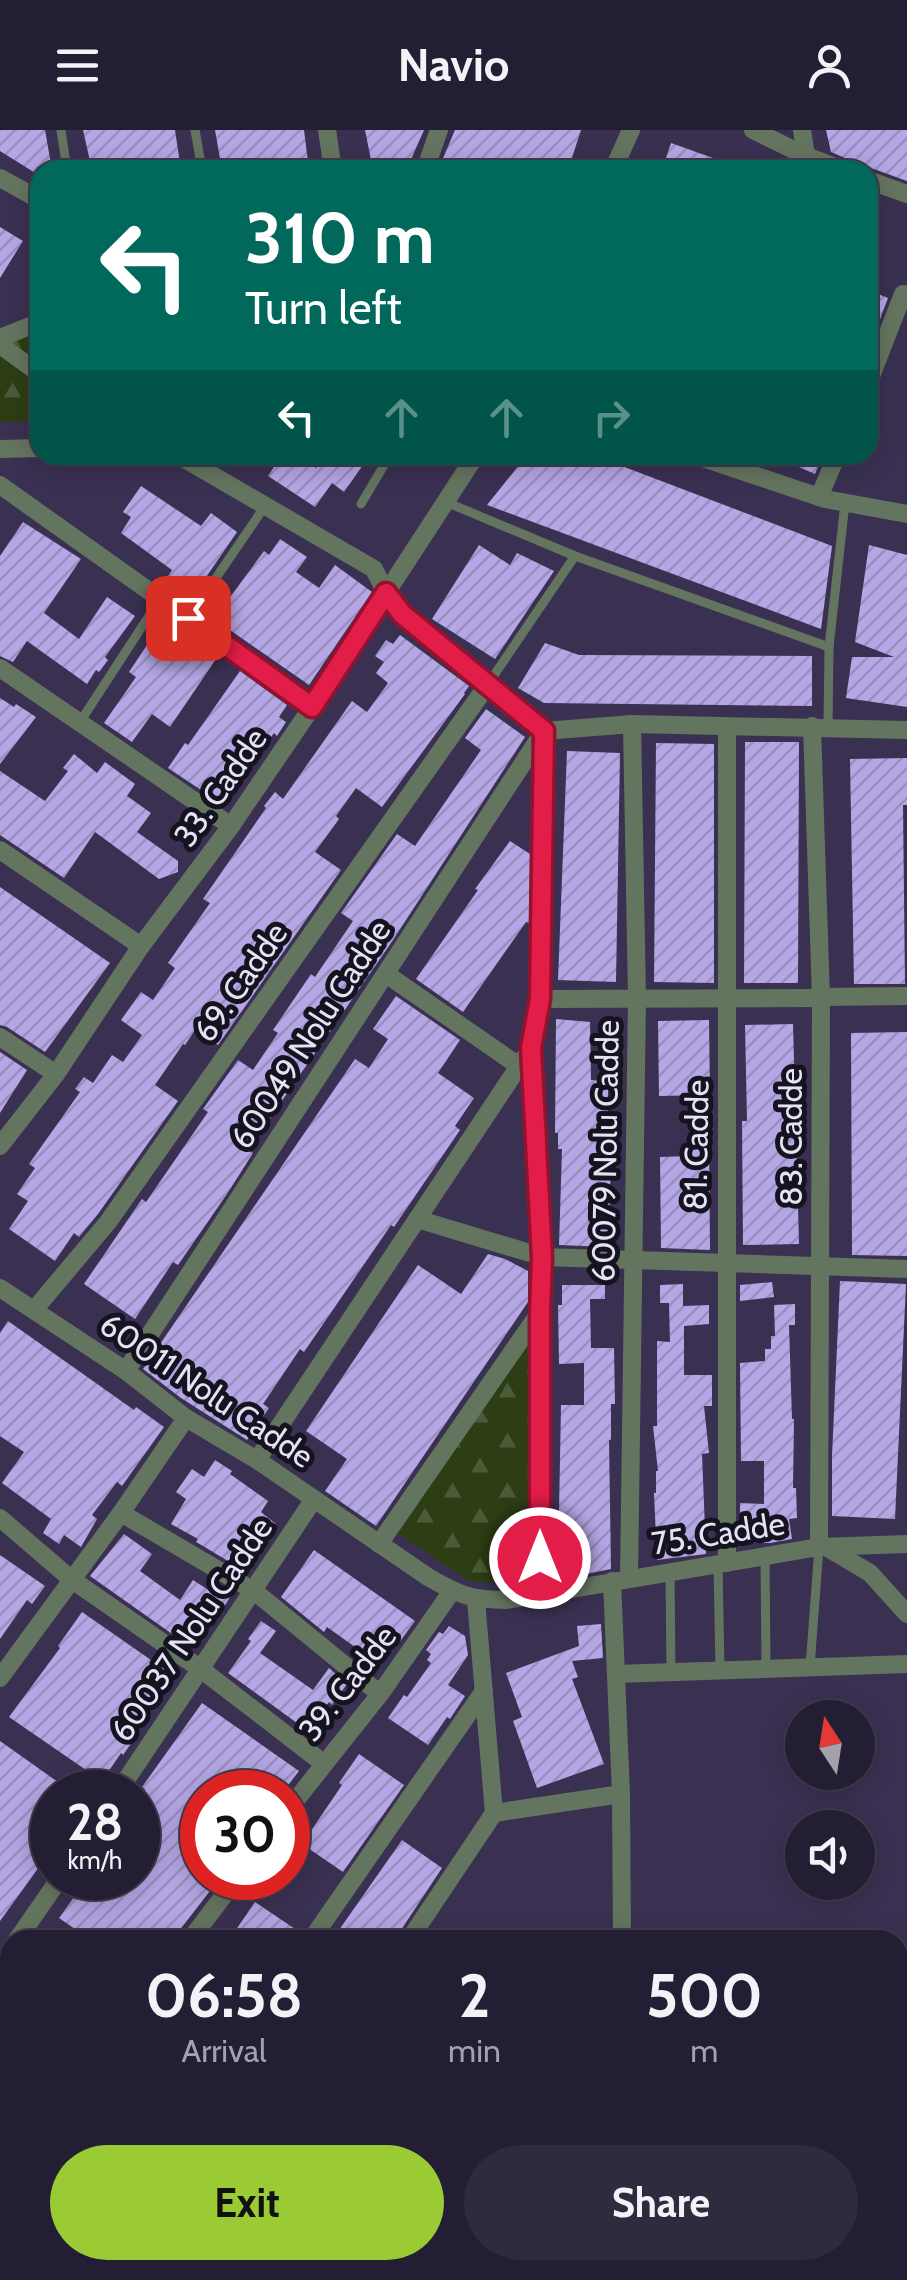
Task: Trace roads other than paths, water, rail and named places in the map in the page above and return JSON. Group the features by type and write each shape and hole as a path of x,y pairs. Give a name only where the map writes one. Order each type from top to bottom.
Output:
{"street":[{"path":"327,130 331,160"},
{"path":"428,160 439,130"},
{"path":"617,160 630,130"},
{"path":"754,130 799,160"},
{"path":"802,130 803,160"},
{"path":"0,178 30,194"},
{"path":"878,184 907,194"},
{"path":"878,359 904,294 907,295"},
{"path":"30,327 0,342 30,366"},
{"path":"0,449 30,448"},
{"path":"195,465 374,569 402,614 544,731 632,724 907,730"},
{"name":"33. Cadde","path":"0,1146 56,1074 141,946 231,826 470,465"},
{"path":"724,465 820,497 907,514"},
{"path":"820,497 834,465"},
{"path":"0,485 312,707"},
{"path":"0,668 231,826"},
{"name":"69. Cadde","path":"34,1310 108,1222 488,684"},
{"name":"60079 Nolu Cadde","path":"622,1930 616,1674 634,1260 637,998 632,724"},
{"name":"83. Cadde","path":"820,726 822,1547"},
{"name":"81. Cadde","path":"722,1563 727,727"},
{"path":"539,1593 542,1257 531,1048 540,999 544,731"},
{"name":"60049 Nolu Cadde","path":"126,1370 544,731"},
{"path":"0,850 141,946"},
{"path":"386,974 519,1066"},
{"path":"540,999 907,996"},
{"path":"0,1037 56,1074"},
{"path":"257,1460 531,1048"},
{"path":"417,1219 542,1257 907,1269"},
{"name":"60011 Nolu Cadde","path":"0,1288 126,1370 186,1418 257,1460 378,1544 452,1591 476,1600"},
{"path":"378,1544 540,1312"},
{"path":"0,1678 186,1418"},
{"name":"60037 Nolu Cadde","path":"133,1770 314,1499"},
{"path":"121,1513 254,1590 380,1694"},
{"path":"0,1518 71,1579 202,1670 323,1762"},
{"name":"75. Cadde","path":"476,1600 507,1600 822,1547 907,1544"},
{"path":"822,1547 870,1573 907,1614"},
{"name":"39. Cadde","path":"310,1780 380,1694 452,1591"},
{"path":"416,1930 494,1813 476,1600"},
{"path":"616,1674 907,1664"},
{"path":"317,1930 484,1691"},
{"path":"494,1813 621,1794"},
{"path":"24,1930 45,1900"},
{"path":"198,1930 220,1900"}],"lane":[{"path":"61,130 66,160"},
{"path":"195,130 200,160"},
{"path":"361,504 384,465"},
{"path":"446,502 574,556 828,647"},
{"path":"820,726 845,502"},
{"path":"188,618 265,506"},
{"path":"488,684 574,556"},
{"path":"80,722 160,599"},
{"path":"810,1668 822,1547"},
{"path":"765,1556 766,1669"},
{"path":"720,1671 722,1563"},
{"path":"670,1572 671,1672"}]}
